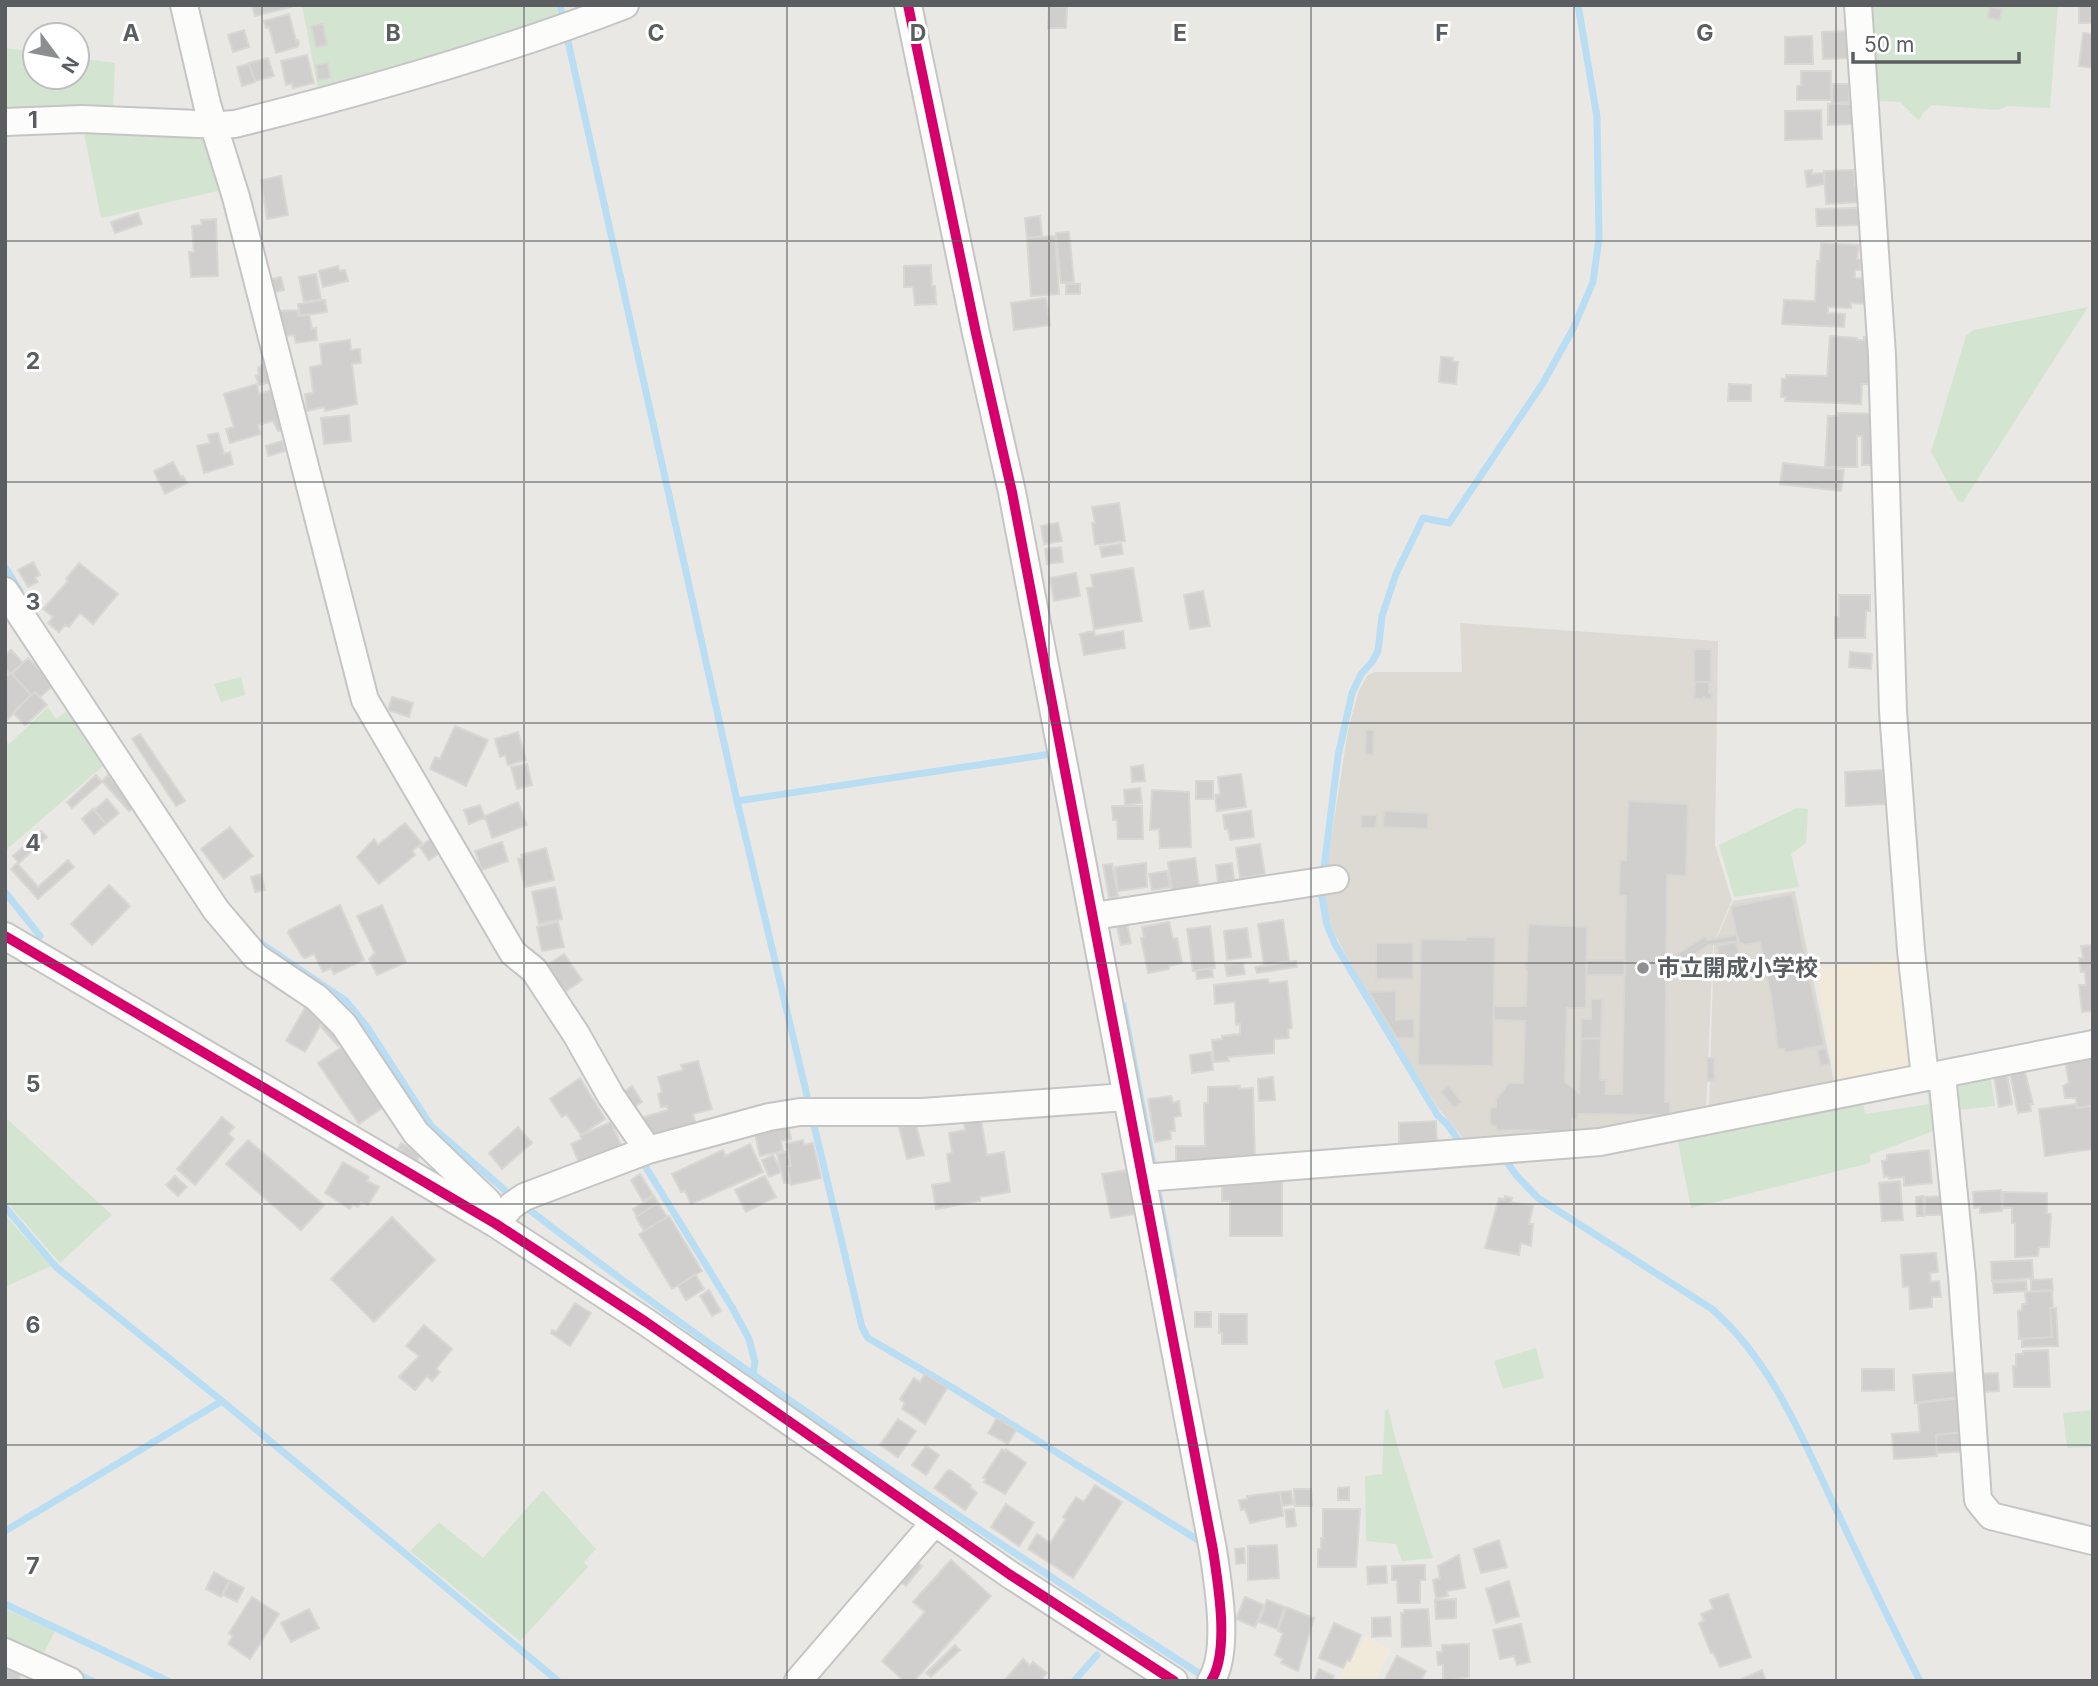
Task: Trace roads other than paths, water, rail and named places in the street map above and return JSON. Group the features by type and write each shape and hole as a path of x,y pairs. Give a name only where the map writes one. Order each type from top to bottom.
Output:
{"street":[{"path":"184,5 213,125 236,197 365,700 513,953 534,970 576,1034 611,1097 648,1150"},
{"path":"5,122 82,119 235,124 422,74 582,22 625,5"},
{"path":"908,5 1102,914 1126,1097 1152,1177 1221,1605 1221,1678"},
{"path":"1858,5 1882,355 1893,711 1911,950 1933,1076 1962,1276 1978,1500 1991,1516 2093,1541"},
{"path":"5,591 13,623 216,909 256,957 317,998 344,1025 416,1133 488,1202 511,1209 648,1150 738,1125 800,1112 922,1112 1126,1097"},
{"path":"1102,914 1326,880"},
{"path":"5,936 511,1209 646,1322 1009,1574 1174,1681"},
{"path":"1152,1177 1600,1142 2093,1044"},
{"path":"798,1681 934,1522"},
{"path":"5,1652 70,1681"}],"waterway":[{"path":"560,5 563,20"},
{"path":"1468,1141 1460,1142 1438,1116 1335,944 1327,925 1321,892 1338,756 1352,693 1361,674 1378,651 1382,616 1396,574 1423,518 1449,523 1543,383 1573,329 1593,282 1599,238 1597,117 1578,5"},
{"path":"567,37 737,801 809,1104"},
{"path":"5,567 20,591"},
{"path":"737,801 1051,754"},
{"path":"5,892 40,936"},
{"path":"256,940 346,1001 367,1027 431,1126 514,1198"},
{"path":"1123,1005 1174,1276"},
{"path":"813,1121 862,1327 868,1338 1198,1540"},
{"path":"1505,1159 1538,1198 1712,1309 1751,1351 1796,1425 1920,1681"},
{"path":"642,1161 749,1339 755,1362 753,1374"},
{"path":"523,1205 689,1329 860,1449 1206,1678"},
{"path":"5,1207 56,1267 222,1401 558,1681"},
{"path":"5,1531 222,1401"},
{"path":"5,1604 168,1681"},
{"path":"1074,1681 1097,1655"},
{"path":"73,1672 92,1681"}],"place":[{"name":"市立開成小学校","path":"1643,968"}]}
